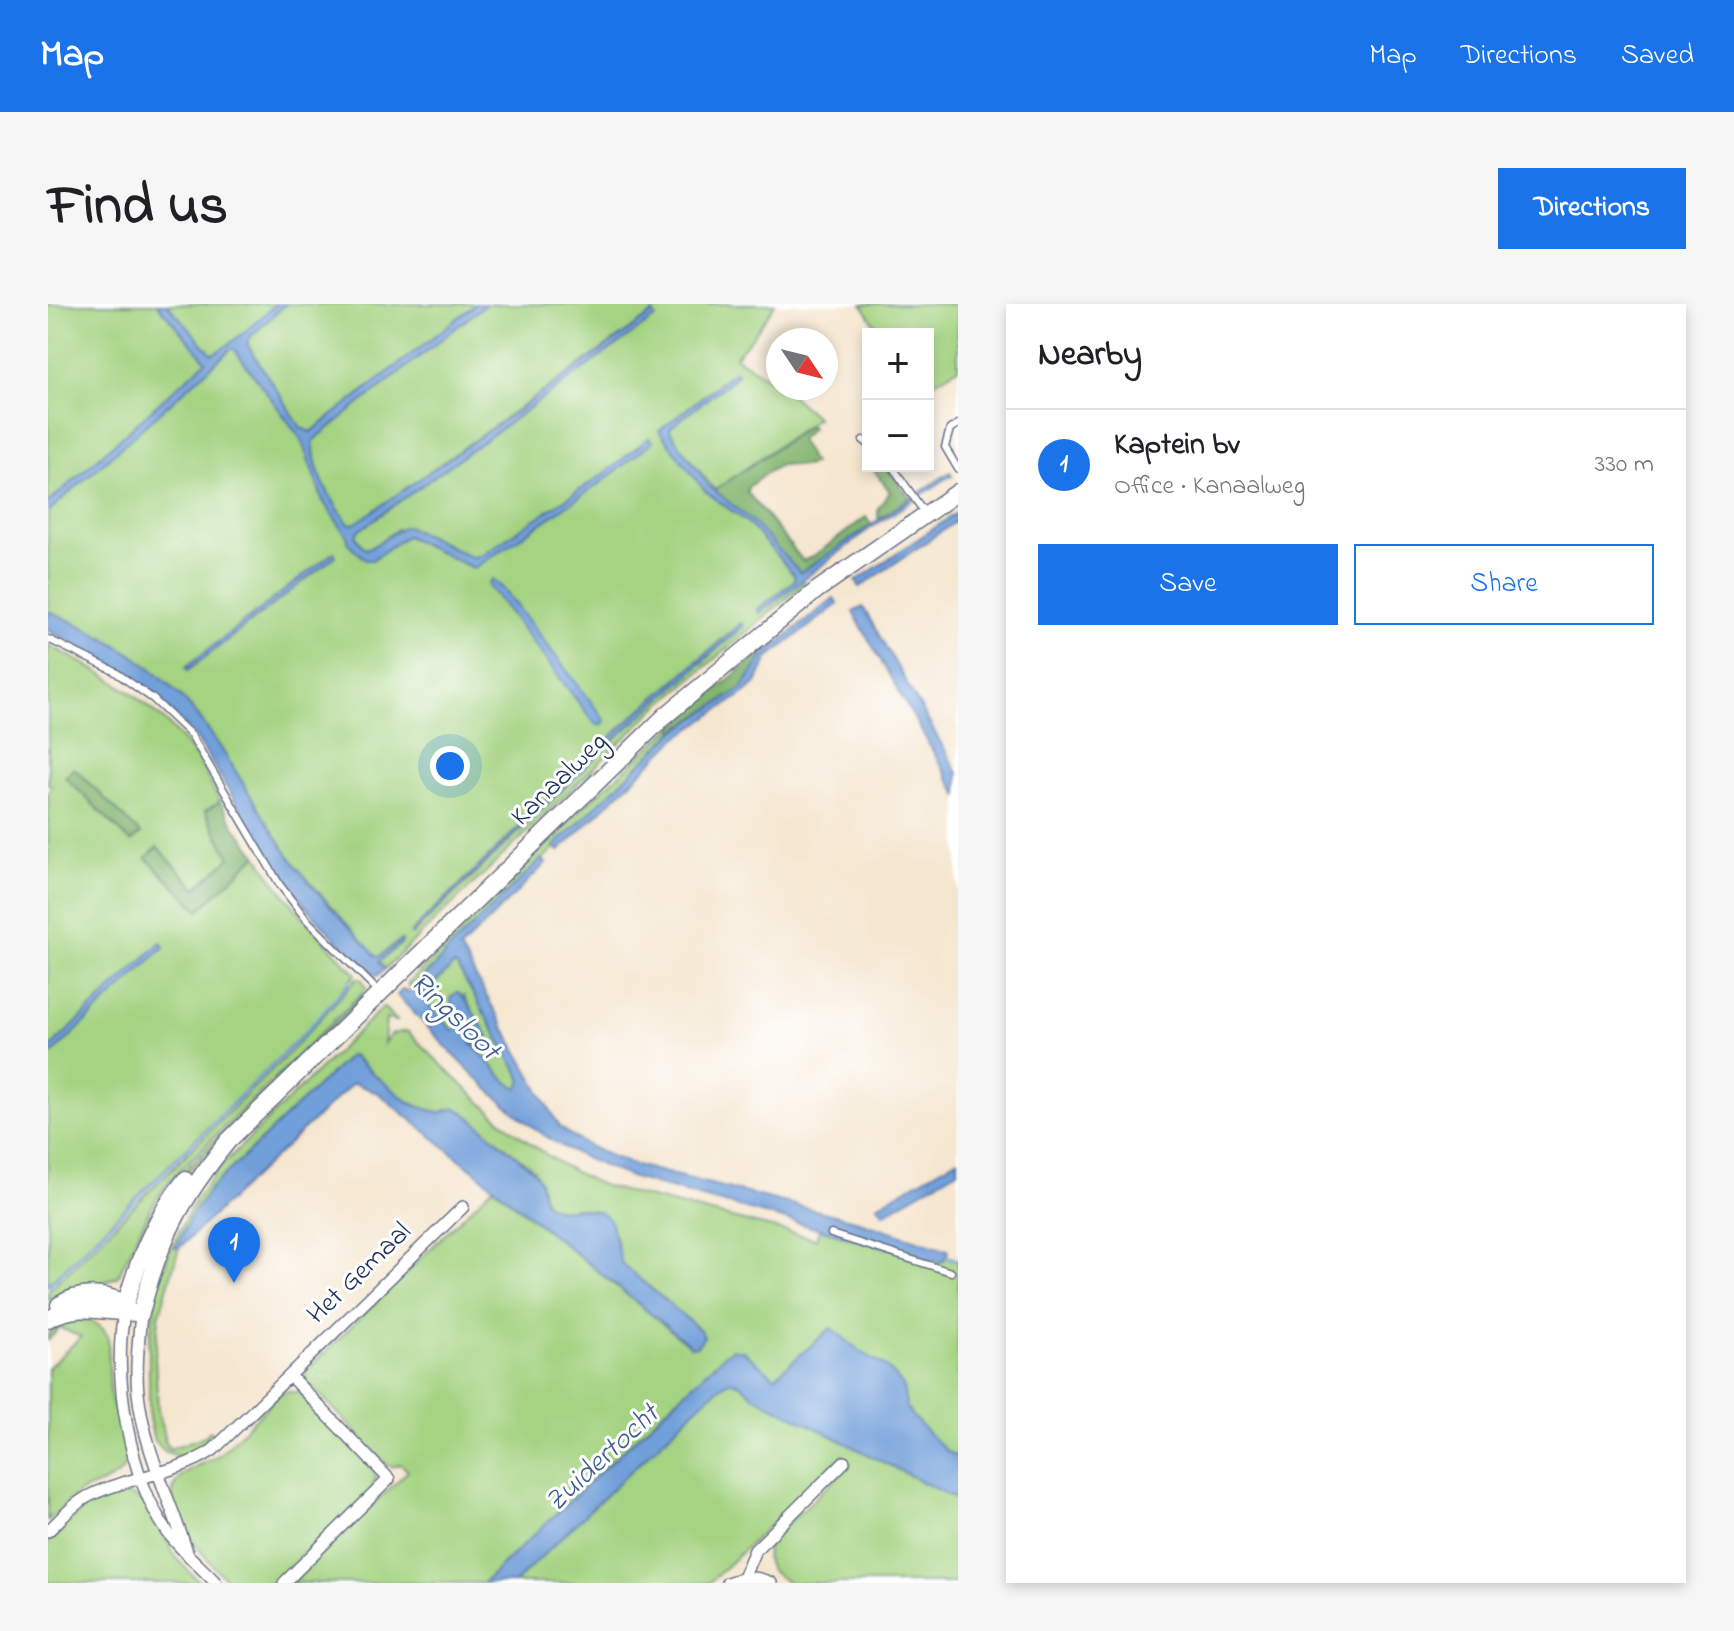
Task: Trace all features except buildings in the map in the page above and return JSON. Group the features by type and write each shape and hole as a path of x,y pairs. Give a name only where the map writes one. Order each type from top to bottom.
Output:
{"street":[{"name":"Kanaalweg","path":"125,1308 141,1251 168,1202 202,1161 228,1141 665,716 921,507 958,492"},
{"name":"Kanaalweg","path":"141,1313 159,1249 173,1218 192,1187 228,1141"},
{"name":"Het Gemaal","path":"48,1531 85,1498 99,1491 157,1474 213,1450 463,1207"},
{"path":"48,1312 65,1301 93,1294 141,1313 138,1392 157,1474 187,1552"},
{"path":"48,1319 82,1308 125,1308"},
{"path":"125,1308 120,1372 123,1401 143,1479 170,1536 216,1583"},
{"path":"284,1583 389,1479 290,1376"},
{"path":"743,1578 755,1550 844,1462"},
{"path":"727,1583 743,1578 771,1583"}],"lane":[{"path":"958,424 950,429 945,447 958,469"},
{"path":"896,472 921,507"},
{"path":"48,639 114,671 153,699 191,735 280,885 306,919 381,991"},
{"path":"831,1234 951,1272"}],"green space":[{"path":"48,304 157,304 206,361 48,503"},
{"path":"167,304 276,304 236,339 212,354"},
{"path":"286,304 476,304 311,432 301,428 247,344 249,338"},
{"path":"486,304 775,304 735,357 766,376 766,400 797,400 817,418 715,490 671,435 670,428 737,373 733,372 660,430 705,491 748,523 795,576 794,581 757,609 760,613 802,580 805,583 655,709 385,969 379,962 402,943 400,940 376,957 295,865 199,717 183,699 130,655 48,611 48,512 235,348 301,439 323,501 347,536 349,544 366,560 372,560 406,536 472,568 476,567 554,515 649,438 601,476 479,556 472,557 426,534 397,529 365,549 356,537 357,532 556,389 653,313 356,524 348,524 324,485 314,452 314,440","holes":["334,552 336,556 189,670 187,666","741,623 743,626 616,738 413,934 411,932 627,722"]},
{"path":"862,304 958,304 958,368 934,382 934,328 877,328"},
{"path":"810,425 812,428 799,440 813,463 777,467 748,487 747,492 803,561 866,517 871,525 802,574 715,490"},
{"path":"875,472 890,472 910,498 878,519 878,508 890,492"},
{"path":"48,645 112,680 169,725 200,763 220,802 205,812 231,858 196,888 158,848 147,859 199,910 257,855 291,902 356,974 314,1023 48,1284 48,1058 164,947 161,942 48,1050 48,791 52,786 48,784"},
{"path":"761,652 764,654 742,688 675,730 672,727"},
{"path":"672,727 675,730 411,988 407,984 589,802"},
{"path":"74,768 141,834 131,842 65,777"},
{"path":"220,802 257,855 199,910 146,858 157,847 196,888 230,858 205,811"},
{"path":"454,965 519,1074 522,1082 518,1089 508,1083 471,1042 488,1050 488,1036 473,1016 464,995 452,1011 457,1027 453,1031 424,1001 425,992"},
{"path":"357,978 361,978 367,988 168,1182 150,1209 118,1276 101,1284 72,1287 48,1299 48,1291 293,1049"},
{"path":"363,995 365,997 177,1183 135,1260 131,1258 149,1217 168,1187"},
{"path":"383,1007 397,1021 386,1019 384,1043 392,1034 407,1031 525,1140 578,1174 607,1187 816,1239 820,1228 939,1262 946,1256 958,1260 958,1457 935,1443 921,1429 906,1406 903,1386 831,1328 775,1377 743,1351 686,1390 483,1583 292,1583 408,1471 401,1464 387,1465 307,1381 305,1372 493,1187 691,1347 704,1337 700,1330 621,1263 615,1235 593,1211 579,1208 561,1210 548,1205 534,1170 461,1110 448,1109 440,1113 414,1104 350,1055 210,1189 175,1247 179,1248 159,1317 155,1356 158,1410 165,1442 170,1449 205,1436 210,1431 218,1438 204,1450 179,1456 166,1452 154,1441 149,1419 149,1345 156,1291 170,1249 195,1200 221,1166"},
{"path":"77,1319 95,1323 108,1337 110,1394 127,1454 121,1471 76,1495 48,1521 48,1368 81,1337 60,1328 48,1340 48,1334"},
{"path":"733,1380 741,1383 755,1397 958,1500 958,1583 790,1583 768,1567 766,1556 771,1540 851,1464 843,1455 709,1583 514,1583 705,1400"},
{"path":"287,1391 300,1393 374,1470 376,1476 372,1489 273,1583 230,1583 189,1536 180,1521 173,1493 181,1476 220,1454 278,1396"},
{"path":"121,1494 131,1496 147,1508 177,1558 201,1583 48,1583 48,1541 88,1505"}],"water":[{"path":"157,304 167,304 212,354 236,339 276,304 286,304 249,338 247,344 301,428 311,432 476,304 486,304 314,440 319,474 349,524 356,523 653,313 656,317 357,532 356,537 365,549 407,526 471,557 479,556 601,476 649,438 653,442 598,485 476,567 406,536 372,560 366,560 349,544 347,536 323,501 301,439 231,349 48,512 48,503 206,361"},
{"path":"734,372 737,373 735,377 670,431 709,486 751,520 800,573 950,472 952,475 871,528 759,613 757,610 794,581 795,576 748,523 705,491 659,431"},
{"path":"958,512 958,520 860,587 856,581"},
{"path":"334,552 336,556 188,670 186,667"},
{"path":"493,579 605,720 603,724 596,725 490,587"},
{"path":"834,598 838,604 769,657 756,683 746,692 677,738 559,851 554,846 673,733 742,688 764,654"},
{"path":"863,607 958,773 958,795 853,612"},
{"path":"48,611 119,646 152,669 181,696 213,736 295,864 324,899 376,956 379,957 402,940 379,962 385,969 377,976 348,951 298,896 196,738 180,721 128,676 48,631"},
{"path":"741,623 743,626 616,738 411,934 627,722"},
{"path":"541,859 546,863 460,949 560,1127 585,1144 631,1164 859,1221 949,1250 943,1261 633,1178 576,1154 544,1135 486,1087 397,995 403,989 409,992 414,988","holes":["454,965 519,1074 522,1082 518,1088 508,1083 471,1043 489,1051 494,1047 457,992 450,998 457,1027 453,1031 424,1001 426,992"]},
{"path":"161,942 164,947 48,1058 48,1050"},
{"path":"350,1055 411,1104 440,1113 455,1108 464,1112 534,1171 548,1205 561,1210 579,1208 602,1213 610,1220 621,1263 700,1330 704,1337 697,1346 692,1347 378,1093 353,1083 179,1248 175,1248 194,1211 210,1189"},
{"path":"958,1159 958,1170 884,1213 877,1205"},
{"path":"831,1328 888,1368 903,1386 906,1406 912,1416 947,1452 958,1457 958,1500 755,1397 730,1381 705,1400 514,1583 483,1583 726,1353 732,1349 743,1351 775,1377"}],"waterway":[{"path":"48,1286 301,1037 349,983"},
{"name":"Ringsloot","path":"943,1255 958,1260"}],"place":[{"name":"Kaptein bv","path":"234,1283"}],"water label":[{"name":"Zuidertocht","path":"603,1459"}]}
